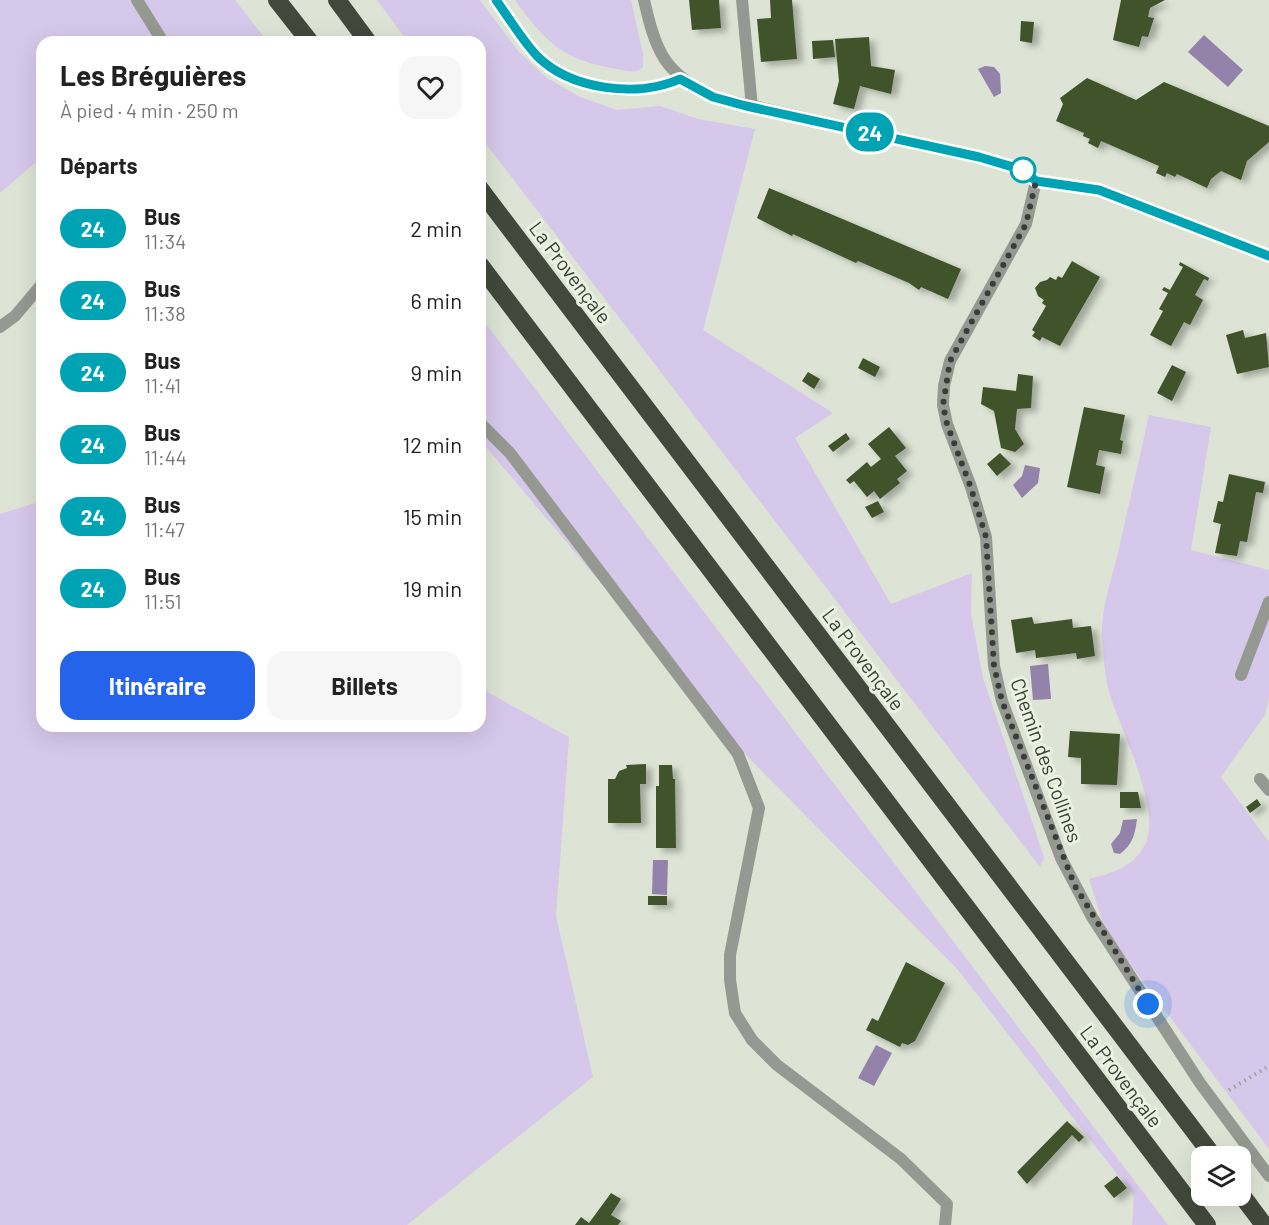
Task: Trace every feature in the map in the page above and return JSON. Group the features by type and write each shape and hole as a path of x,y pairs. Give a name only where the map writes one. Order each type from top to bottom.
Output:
{"highway":[{"path":"278,0 305,36"},
{"path":"337,0 364,36"},
{"name":"La Provençale","path":"486,197 1205,1146"},
{"name":"La Provençale","path":"486,273 1207,1225"},
{"path":"1250,1206 1264,1225"}],"street":[{"path":"137,0 159,36"},
{"path":"496,0 537,56 559,72 582,83 614,88 653,89 680,79"},
{"path":"644,0 657,45 680,79 713,97 752,108 979,157 1023,170 1036,181 1099,190 1269,256"},
{"path":"742,0 752,108"},
{"name":"Chemin des Collines","path":"1036,181 1026,224 950,361 944,386 943,405 947,424 971,488 986,537 994,666 1002,701 1061,858 1092,917 1200,1083 1269,1176"},
{"path":"0,327 15,316 36,291"},
{"path":"486,429 510,453 738,754 759,808 730,955 730,980 735,1013 752,1040 777,1065 901,1159 947,1204 945,1225"},
{"path":"1241,675 1269,602"},
{"path":"1260,779 1269,790"}],"path":[{"path":"1229,1090 1269,1066"}],"shaded area":[{"path":"0,0 235,0 263,36 36,36 36,162 0,193"},
{"path":"377,0 480,0 519,52 546,77 580,97 617,110 660,106 698,119 755,129 703,330 833,413 795,438 891,604 972,573 971,614 983,678 1044,858 1040,867 486,144 486,36 404,36"},
{"path":"515,0 631,0 643,54 643,67 637,71 627,71 597,65 569,54 547,39"},
{"path":"1204,35 1243,70 1228,87 1188,52"},
{"path":"985,66 994,67 1000,74 1001,93 994,97 978,69"},
{"path":"486,324 1168,1225 1132,1225 1134,1196 958,970 750,759 486,447"},
{"path":"1149,415 1211,427 1191,550 1269,570 1269,697 1265,715 1221,777 1269,842 1269,1149 1121,952 1102,920 1089,879 1108,874 1132,861 1139,854 1148,836 1149,821 1143,785 1109,692 1104,665 1102,626"},
{"path":"1025,465 1040,468 1038,483 1022,498 1013,485 1022,476"},
{"path":"36,503 36,732 486,732 486,691 569,737 556,916 593,1077 407,1225 0,1225 0,514"},
{"path":"1048,664 1051,699 1033,700 1030,666"},
{"path":"1137,819 1131,842 1120,854 1114,853 1111,844 1120,833 1123,820"},
{"path":"653,860 668,860 667,895 652,894"},
{"path":"876,1045 892,1053 874,1086 858,1078"}],"building":[{"path":"689,0 719,0 721,28 692,30"},
{"path":"770,0 792,0 797,59 761,62 757,19 771,18"},
{"path":"1121,0 1165,0 1150,8 1148,17 1154,18 1148,37 1142,36 1139,47 1113,40"},
{"path":"1021,21 1034,22 1032,43 1020,41"},
{"path":"869,37 871,66 895,70 891,94 860,86 854,109 833,104 839,81 835,39"},
{"path":"833,40 835,57 813,59 812,41"},
{"path":"1087,78 1136,100 1164,82 1269,126 1269,142 1247,161 1241,180 1221,171 1211,179 1207,188 1177,174 1175,177 1167,173 1165,177 1156,173 1159,166 1101,141 1098,148 1088,143 1090,139 1083,136 1084,133 1056,121 1063,104 1060,98"},
{"path":"769,188 961,269 948,299 921,287 919,290 909,283 858,261 856,263 793,234 792,236 757,218"},
{"path":"1072,261 1100,277 1060,346 1042,337 1040,341 1032,336 1035,332 1032,330 1046,306 1042,303 1044,300 1038,296 1035,288 1040,282 1050,277 1056,280 1058,276 1062,278"},
{"path":"1180,262 1209,278 1208,281 1204,279 1195,295 1203,300 1190,325 1184,322 1171,346 1150,335 1163,311 1159,309 1168,293 1162,290 1164,287 1170,290 1183,267 1179,265"},
{"path":"1243,330 1245,338 1266,333 1269,367 1237,374 1226,335"},
{"path":"863,358 880,367 875,377 858,368"},
{"path":"1172,365 1186,372 1172,401 1157,393"},
{"path":"808,372 820,379 814,389 802,381"},
{"path":"1018,374 1033,376 1031,408 1017,409 1015,429 1024,444 1015,452 1001,448 994,411 981,404 983,387 1016,391"},
{"path":"1084,407 1125,415 1120,440 1123,441 1121,454 1099,450 1096,465 1105,467 1100,494 1067,487"},
{"path":"889,427 906,448 895,456 907,471 897,479 900,483 880,499 874,491 867,497 854,481 850,484 846,480 867,462 871,467 881,459 868,444"},
{"path":"846,433 850,439 833,452 828,446"},
{"path":"1000,453 1011,464 997,476 987,464"},
{"path":"1229,474 1265,482 1263,493 1256,492 1247,542 1240,541 1237,556 1215,553 1221,524 1213,522 1218,501 1223,502"},
{"path":"878,501 884,512 872,518 865,507"},
{"path":"1032,617 1034,624 1072,619 1073,628 1091,626 1095,656 1077,659 1076,653 1036,658 1035,650 1016,653 1011,620"},
{"path":"1070,731 1120,734 1117,785 1081,784 1081,758 1068,757"},
{"path":"646,764 646,784 640,784 641,823 608,823 608,779 615,779 619,771 627,768 626,765"},
{"path":"659,765 672,765 673,779 675,779 676,848 656,848 656,786 659,786"},
{"path":"1120,792 1138,792 1141,808 1120,808"},
{"path":"1257,799 1261,805 1250,813 1246,807"},
{"path":"648,896 667,896 667,905 648,905"},
{"path":"906,962 945,983 915,1041 908,1045 902,1043 900,1047 866,1030 872,1018 878,1021"},
{"path":"1067,1121 1084,1137 1079,1142 1072,1135 1027,1184 1017,1172"},
{"path":"1117,1176 1127,1188 1114,1198 1104,1186"},
{"path":"611,1193 621,1199 611,1215 621,1221 618,1225 575,1225 581,1217 589,1223"}],"bus line":[{"name":"24","path":"496,0 537,56 559,72 582,83 614,88 653,89 661,88 680,79 713,97 746,106 979,157 1023,170 1036,181 1072,184 1099,190 1269,256"}],"route":[{"path":"1023,170 1036,181 1033,205 1026,224 950,361 944,386 943,405 947,424 971,488 986,537 994,666 1012,731 1061,858 1092,917 1148,1004"}]}
